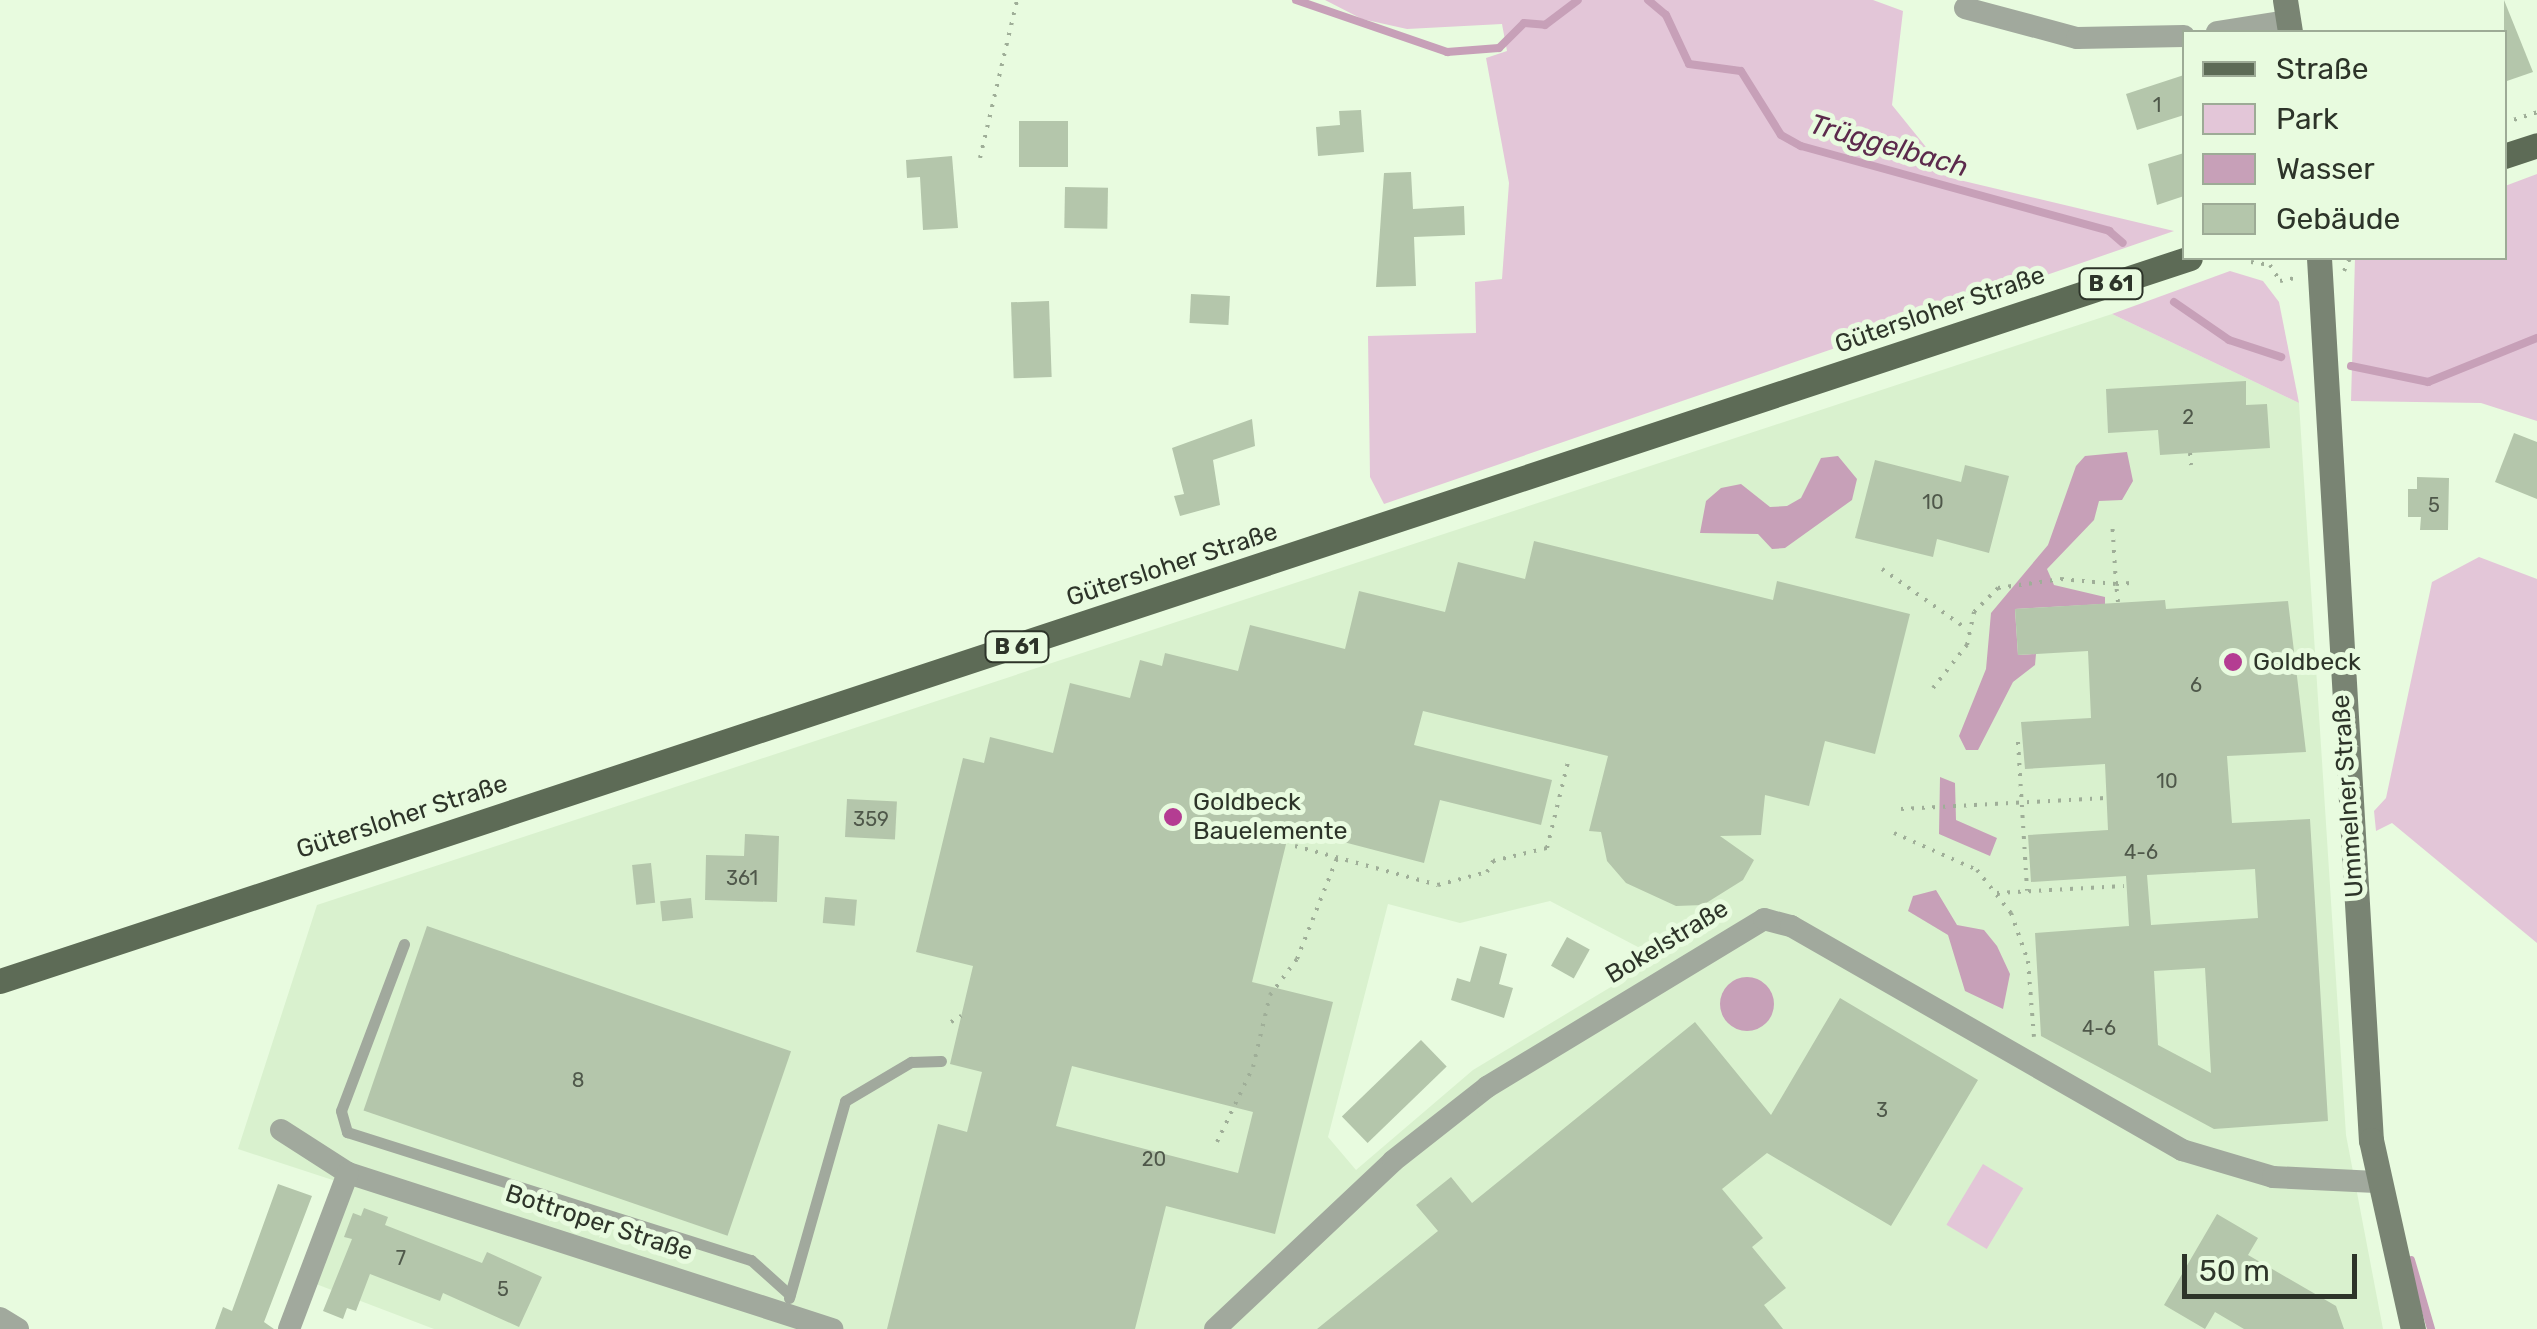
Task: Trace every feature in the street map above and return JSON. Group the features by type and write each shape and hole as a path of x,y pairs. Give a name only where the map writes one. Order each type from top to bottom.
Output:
{"main road":[{"path":"2507,155 2537,145"},
{"name":"Gütersloher Straße","path":"0,981 2184,260"},
{"name":"Ummelner Straße","path":"2319,260 2376,1182 2413,1329"}],"street":[{"path":"1965,8 2077,38 2182,36"},
{"path":"2227,30 2288,18"},
{"name":"Bokelstraße","path":"1215,1329 1393,1160 1487,1087 1753,922 1792,926 2148,1134 2238,1170 2329,1186 2376,1182"},
{"name":"Bottroper Straße","path":"281,1130 348,1173 788,1304 832,1329"},
{"path":"288,1329 348,1173"},
{"path":"0,1318 18,1329"}],"lane":[{"path":"404,944 340,1111 347,1132 751,1260 788,1304"},
{"path":"788,1304 845,1100 910,1062 941,1061"}],"path":[{"path":"980,158 1018,0"},
{"path":"2507,122 2537,112"},
{"path":"2190,453 2191,465"},
{"path":"2112,521 2118,602"},
{"path":"1882,569 1970,632"},
{"path":"1933,688 1970,632 1983,600 2011,582 2061,578 2131,583"},
{"path":"2018,742 2027,891"},
{"path":"1294,846 1438,885 1487,872 1493,862 1547,848 1568,762"},
{"path":"1900,808 2106,798"},
{"path":"1894,834 1950,852 1997,893 2028,961 2035,1050 2027,1065"},
{"path":"1217,1142 1253,1067 1270,995 1297,959 1337,858"},
{"path":"1997,893 2124,886"},
{"path":"951,1022 961,1016"}],"shaded area":[{"path":"2112,314 2299,403 2346,1135 2383,1329 434,1329 316,1284 354,1187 238,1149 317,905","holes":["1550,901 1659,958 1473,1070 1356,1170 1328,1137 1388,904 1460,923"]}],"green space":[{"path":"1325,0 1873,0 1903,11 1892,105 1951,178 2174,231 1384,504 1370,477 1368,336 1476,333 1475,282 1502,279 1509,183 1486,58 1507,51 1502,24 1407,29 1362,19"},
{"path":"2537,174 2537,421 2481,403 2351,401 2355,260 2507,260 2507,185"},
{"path":"2230,271 2263,281 2279,302 2299,403 2112,314"},
{"path":"2479,557 2537,579 2537,943 2392,823 2376,831 2374,811 2386,798 2432,582"},
{"path":"1983,1164 2023,1188 1987,1249 1946,1225"}],"water":[{"path":"2127,452 2133,481 2122,500 2099,501 2094,520 2047,569 2054,585 2105,597 2105,604 2015,609 2018,655 2036,654 2035,665 2013,682 1978,750 1966,750 1959,736 1986,669 1991,613 2048,545 2076,466 2085,456"},
{"path":"1838,456 1857,479 1852,500 1785,548 1772,549 1758,534 1700,533 1706,501 1721,488 1741,484 1770,507 1787,506 1801,498 1821,458"},
{"path":"1940,777 1955,783 1956,820 1997,838 1990,856 1939,834"},
{"path":"1936,890 1957,925 1984,930 1997,946 2010,974 2003,1009 1965,991 1948,935 1908,911 1913,896"},
{"path":"1747,977 1766,985 1774,1004 1766,1023 1747,1031 1728,1023 1720,1004 1728,985"}],"building":[{"path":"2504,0 2533,72 2507,81 2507,30"},
{"path":"2182,76 2182,116 2137,130 2126,94"},
{"path":"1361,110 1364,152 1318,156 1316,127 1340,125 1339,111"},
{"path":"1019,121 1068,121 1068,167 1019,167"},
{"path":"2182,154 2182,197 2157,205 2148,164"},
{"path":"952,156 958,228 923,230 920,177 907,178 906,160"},
{"path":"1411,172 1413,209 1464,206 1465,235 1414,237 1416,286 1376,287 1384,173"},
{"path":"1065,187 1108,188 1107,229 1064,228"},
{"path":"1191,294 1230,296 1228,325 1189,323"},
{"path":"1049,301 1052,377 1014,378 1011,302"},
{"path":"2246,381 2246,405 2267,404 2270,448 2160,455 2158,430 2108,433 2106,389"},
{"path":"1252,419 1255,446 1213,460 1220,505 1180,516 1174,496 1184,494 1172,448"},
{"path":"2514,433 2537,442 2537,499 2495,482"},
{"path":"1875,460 1961,482 1965,465 2009,476 1989,553 1937,539 1933,557 1855,538"},
{"path":"2417,477 2449,478 2448,530 2420,530 2421,517 2408,517 2408,489 2417,489"},
{"name":"Goldbeck Bauelemente","path":"1534,541 1773,600 1777,581 1910,614 1875,754 1825,741 1809,806 1765,795 1761,835 1720,836 1754,860 1743,880 1703,905 1676,906 1626,883 1607,861 1601,832 1589,831 1608,756 1423,711 1414,745 1552,780 1541,825 1440,800 1424,863 1290,828 1252,982 1333,1002 1275,1234 1166,1206 1135,1329 887,1329 938,1124 967,1132 982,1072 950,1064 973,966 916,952 963,758 984,763 990,737 1053,753 1070,683 1130,698 1140,660 1162,666 1165,653 1238,671 1250,625 1345,649 1359,591 1445,612 1458,562 1525,579","holes":["1072,1066 1253,1112 1238,1173 1056,1126"]},
{"path":"2165,600 2166,609 2288,601 2306,752 2227,756 2232,823 2310,819 2328,1121 2214,1129 2041,1036 2035,933 2129,926 2126,876 2031,882 2028,835 2108,830 2105,764 2025,769 2021,722 2091,718 2088,651 2018,655 2015,609","holes":["2255,869 2258,918 2151,925 2147,875","2205,968 2208,1019 2211,1073 2158,1045 2154,971"]},
{"path":"847,799 897,802 895,840 845,837"},
{"path":"745,834 779,836 777,902 705,900 706,855 744,856"},
{"path":"651,863 655,903 636,905 632,865"},
{"path":"825,897 857,900 855,926 823,923"},
{"path":"691,898 693,918 662,921 660,901"},
{"path":"427,926 791,1051 728,1236 364,1110"},
{"path":"1567,937 1590,950 1574,978 1551,966"},
{"path":"1480,946 1507,954 1499,984 1513,988 1504,1018 1451,1000 1457,978 1470,982"},
{"path":"1840,998 1978,1080 1891,1226 1767,1153 1722,1189 1763,1238 1752,1247 1786,1288 1764,1305 1783,1329 1317,1329 1438,1231 1416,1205 1451,1177 1472,1203 1695,1022 1771,1115"},
{"path":"1421,1040 1447,1067 1368,1143 1342,1116"},
{"path":"278,1184 312,1196 264,1322 274,1329 215,1329 223,1307 232,1311"},
{"path":"364,1208 388,1217 385,1225 482,1263 487,1252 542,1277 519,1327 443,1293 440,1301 370,1274 356,1311 347,1308 343,1319 323,1311 352,1239 344,1237 353,1213 361,1216"},
{"path":"2217,1214 2258,1238 2248,1255 2336,1306 2344,1329 2244,1329 2215,1312 2205,1329 2164,1305"}],"waterway":[{"name":"Trüggelbach","path":"1296,0 1447,52 1499,48 1524,23 1545,25 1578,0"},
{"name":"Trüggelbach","path":"1648,0 1666,15 1689,64 1741,71 1781,135 1801,146 2109,231 2123,243"},
{"name":"Trüggelbach","path":"2174,302 2229,340 2281,357"},
{"name":"Trüggelbach","path":"2351,366 2428,382 2537,338"},
{"path":"2411,1260 2431,1329"}],"place":[{"name":"Goldbeck","path":"2233,662"},
{"name":"Goldbeck Bauelemente","path":"1173,817"}]}
